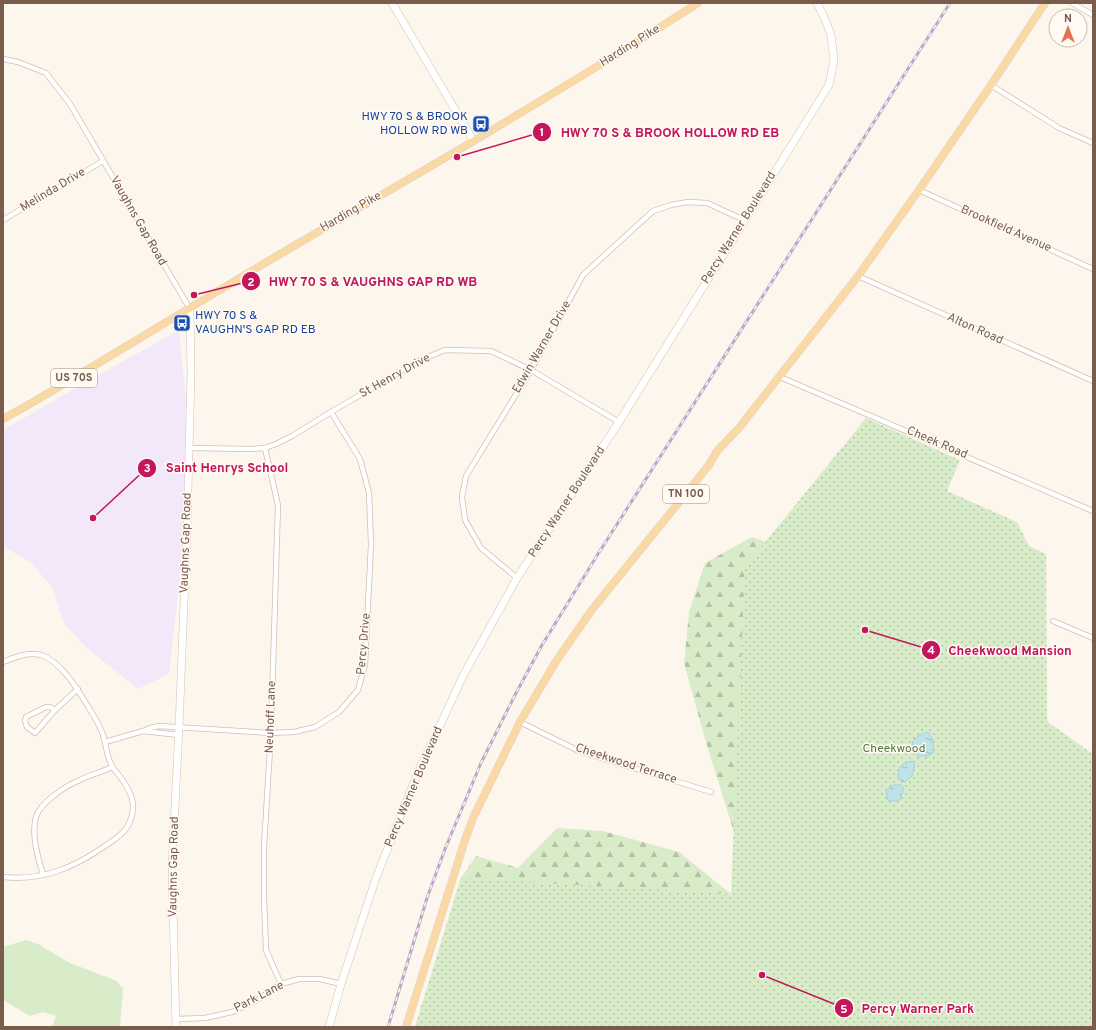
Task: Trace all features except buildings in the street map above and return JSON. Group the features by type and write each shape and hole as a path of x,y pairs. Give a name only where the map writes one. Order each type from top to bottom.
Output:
{"main road":[{"name":"Harding Pike","path":"3,419 39,399 644,38 698,3"},
{"name":"TN 100","path":"406,1027 473,818 520,722 555,663 591,611 709,465 717,451 739,428 780,377 858,276 991,85 1045,3"}],"street":[{"path":"392,3 473,140"},
{"name":"Percy Warner Boulevard","path":"329,1027 341,984 376,878 416,777 463,676 517,578 619,422 829,85 834,60 831,34 817,3"},
{"path":"1072,3 1093,15"},
{"name":"Vaughns Gap Road","path":"3,59 18,62 46,73 70,104 190,309 191,374 189,448 179,735 172,866 176,1027"},
{"path":"991,85 1059,128 1093,143"},
{"name":"Melinda Drive","path":"3,220 103,161"},
{"name":"Brookfield Avenue","path":"919,190 1093,269"},
{"name":"Edwin Warner Drive","path":"517,578 481,548 465,520 462,497 466,476 530,370 583,275 653,211 671,205 688,202 707,203 744,220"},
{"name":"Alton Road","path":"858,276 1093,381"},
{"name":"St Henry Drive","path":"189,448 265,448 276,444 418,361 445,350 491,351 530,370 619,422"},
{"name":"Cheek Road","path":"780,377 1093,511"},
{"name":"Percy Drive","path":"105,742 159,726 271,733 294,732 315,727 340,712 358,690 365,665 371,544 370,493 360,459 331,412"},
{"name":"Neuhoff Lane","path":"265,448 278,505 271,733 264,846 264,897 266,950 281,984"},
{"path":"1053,621 1093,638"},
{"path":"3,662 23,655 31,654 48,658 57,665 78,690 100,728 112,767 128,787 132,799 133,813 129,825 120,836 87,858 62,870 42,875 20,878 3,877"},
{"path":"55,710 50,707 46,707 28,715 25,719 27,727 35,733 63,702 78,690"},
{"name":"Cheekwood Terrace","path":"520,722 580,751 712,792"},
{"path":"143,731 179,735"},
{"path":"42,875 35,841 37,814 50,798 66,787 78,780 98,774 112,767"},
{"name":"Park Lane","path":"176,1019 205,1018 232,1012 257,1000 281,984 299,979 320,979 341,984"}],"shaded area":[{"path":"179,330 186,400 180,578 169,674 138,689 88,649 64,624 53,588 31,563 3,546 3,430"}],"green space":[{"name":"Cheekwood","path":"866,418 960,460 947,491 1017,522 1029,546 1046,554 1047,719 1048,722 1093,754 1093,1027 415,1027 461,878 731,894 745,567"},
{"path":"752,537 814,560 883,832 415,1027 461,878 476,856 518,868 557,828 603,831 679,852 731,894 739,848 705,739 684,663 689,612 705,563"},
{"path":"26,940 38,944 70,963 117,981 123,989 120,1027 52,1027 56,1016 43,1012 30,1016 3,1000 3,947"}],"water":[{"path":"928,732 933,742 933,753 927,756 918,756 912,745 913,741 918,736"},
{"path":"912,761 915,763 912,776 905,782 898,779 900,767 905,763"},
{"path":"895,785 901,785 904,788 898,801 889,801 886,790"}],"railway":[{"path":"388,1027 427,898 445,849 481,763 542,645 598,554 950,3"}],"place":[{"name":"HWY 70 S & BROOK HOLLOW RD WB","path":"481,124"},
{"name":"HWY 70 S & BROOK HOLLOW RD EB","path":"457,157"},
{"name":"HWY 70 S & VAUGHNS GAP RD WB","path":"194,295"},
{"name":"HWY 70 S & VAUGHN'S GAP RD EB","path":"182,323"},
{"name":"Saint Henrys School","path":"93,518"},
{"name":"Cheekwood Mansion","path":"865,630"},
{"name":"Percy Warner Park","path":"762,975"}]}
